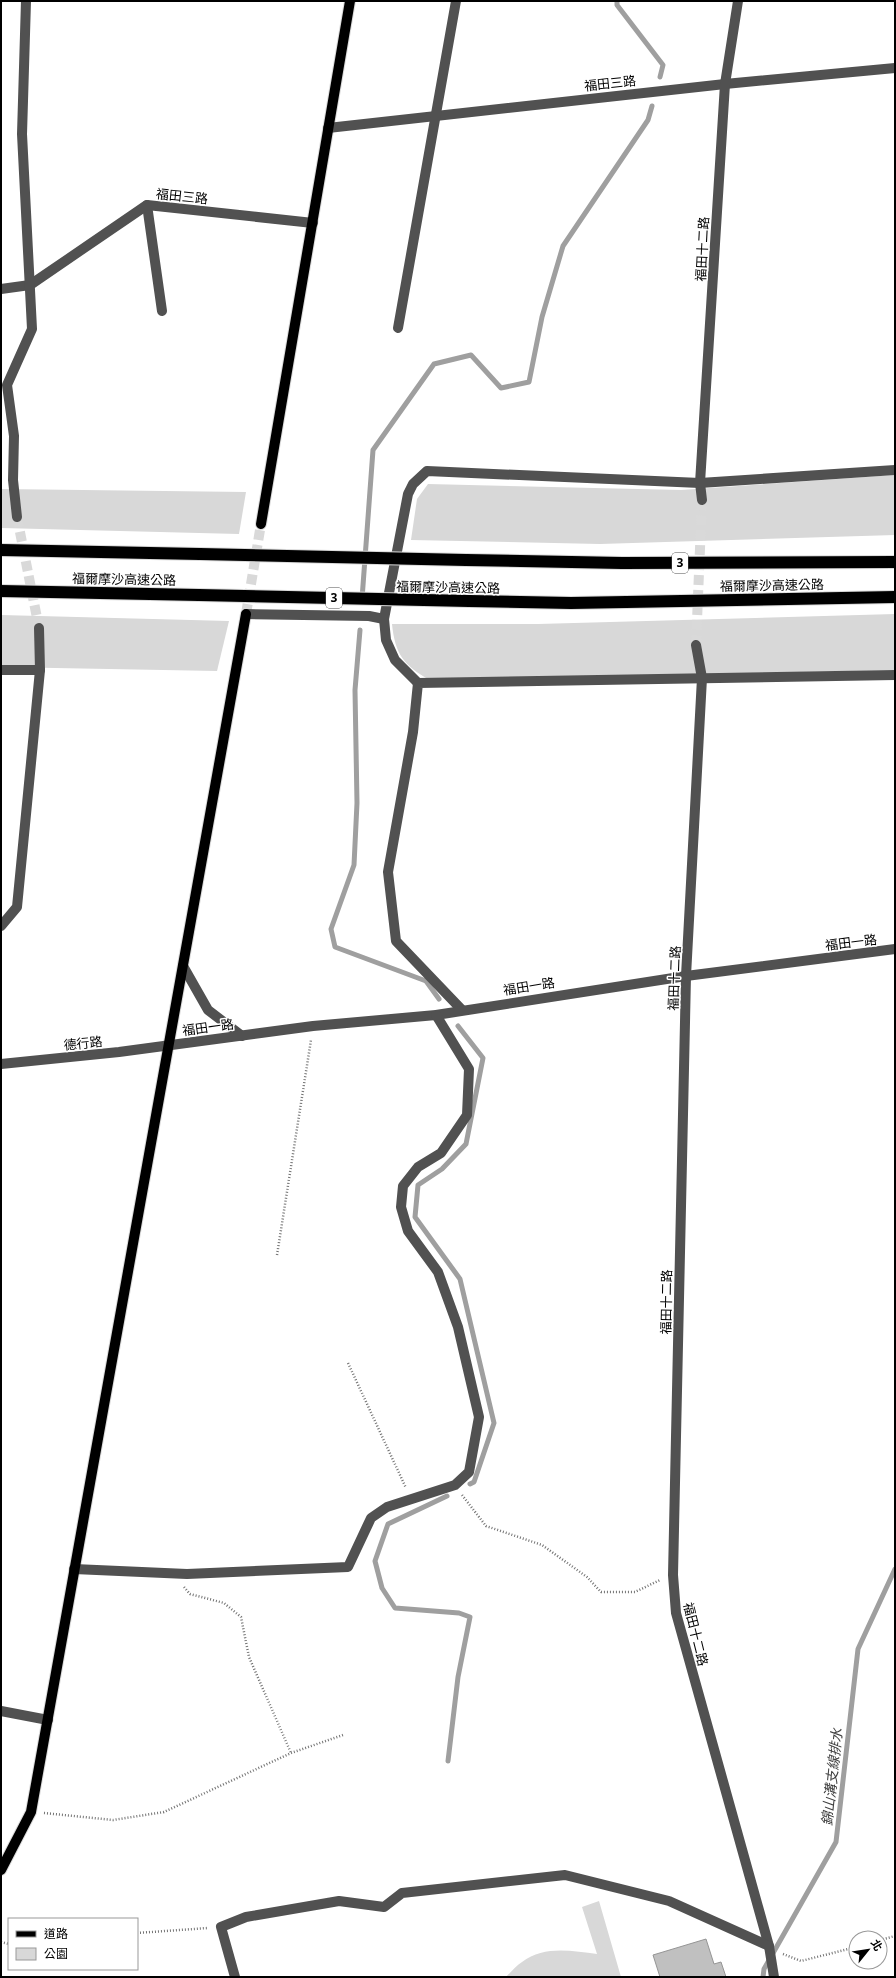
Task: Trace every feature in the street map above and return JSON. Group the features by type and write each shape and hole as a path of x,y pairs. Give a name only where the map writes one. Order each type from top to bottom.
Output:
{"highway":[{"name":"福爾摩沙高速公路","path":"1,550 622,563 895,562"},
{"name":"福爾摩沙高速公路","path":"1,591 571,603 895,597"}],"main road":[{"path":"260,524 350,1"},
{"path":"1,1870 32,1812 167,1046 183,966 246,614"}],"street":[{"path":"17,517 14,480 14,436 7,385 32,328 22,134 26,1"},
{"path":"398,328 437,116 456,1"},
{"name":"福田十二路","path":"702,500 700,483 725,84 738,1"},
{"name":"福田三路","path":"328,128 725,84 895,68"},
{"path":"147,205 162,312"},
{"name":"福田三路","path":"1,289 30,285 147,205 313,222"},
{"path":"895,470 700,483 427,471 414,484 408,494 384,619 386,640 394,660 418,684 895,675"},
{"path":"246,614 369,616 384,619"},
{"path":"1,926 18,907 40,670 39,628"},
{"name":"福田十二路","path":"696,645 702,678 686,976 673,1575 676,1612 769,1947 774,1974"},
{"path":"1,670 40,670"},
{"path":"418,684 413,732 388,872 396,941 462,1010"},
{"name":"福田一路","path":"167,1046 313,1026 436,1015 686,976 895,949"},
{"path":"183,966 208,1010 242,1036"},
{"path":"74,1569 171,1573 348,1567 371,1518 387,1507 455,1485 469,1472 479,1417 458,1327 438,1272 408,1231 401,1208 403,1186 418,1167 441,1153 467,1115 469,1070 436,1015"},
{"name":"德行路","path":"1,1064 167,1046"},
{"path":"1,1710 48,1720"},
{"path":"235,1977 221,1927 246,1917 339,1902 384,1907 402,1892 565,1875 669,1901 769,1947"}],"path":[{"path":"277,1255 313,1026"},
{"path":"348,1363 411,1499"},
{"path":"455,1485 486,1526 542,1545 587,1577 602,1592 635,1592 673,1575"},
{"path":"171,1573 190,1594 224,1603 241,1617 249,1657 292,1753"},
{"path":"32,1812 113,1820 164,1812 292,1753 343,1735"},
{"path":"138,1933 221,1927"},
{"path":"782,1954 801,1961 848,1949"}],"green space":[{"path":"895,475 895,535 600,544 411,540 417,499 428,484 681,490"},
{"path":"1,489 246,492 239,534 1,528"},
{"path":"895,614 895,670 430,680 414,670 402,658 398,651 393,634 392,624 538,624"},
{"path":"1,615 229,621 217,671 1,667"},
{"path":"599,1901 621,1977 506,1977 522,1962 539,1953 558,1950 597,1954 582,1907"}],"building":[{"path":"706,1939 714,1964 721,1962 726,1977 660,1977 653,1955"}],"waterway":[{"path":"617,1 617,5 663,65 660,77"},
{"path":"362,599 373,450 434,364 471,355 501,388 529,382 542,317 563,246 648,120 652,106"},
{"path":"360,630 355,690 357,803 354,865 331,929 335,947 426,981 439,999"},
{"path":"458,1026 483,1058 466,1144 442,1169 418,1185 415,1217 460,1279 494,1423 474,1482 470,1484"},
{"path":"447,1496 388,1524 375,1561 382,1588 395,1608 459,1613 470,1617 458,1677 448,1761"},
{"name":"錦山溝支線排水","path":"763,1977 764,1969 836,1842 858,1649 895,1569"}],"tunnel":[{"path":"696,645 702,500"},
{"path":"17,517 39,628"},
{"path":"246,614 261,524"}]}
